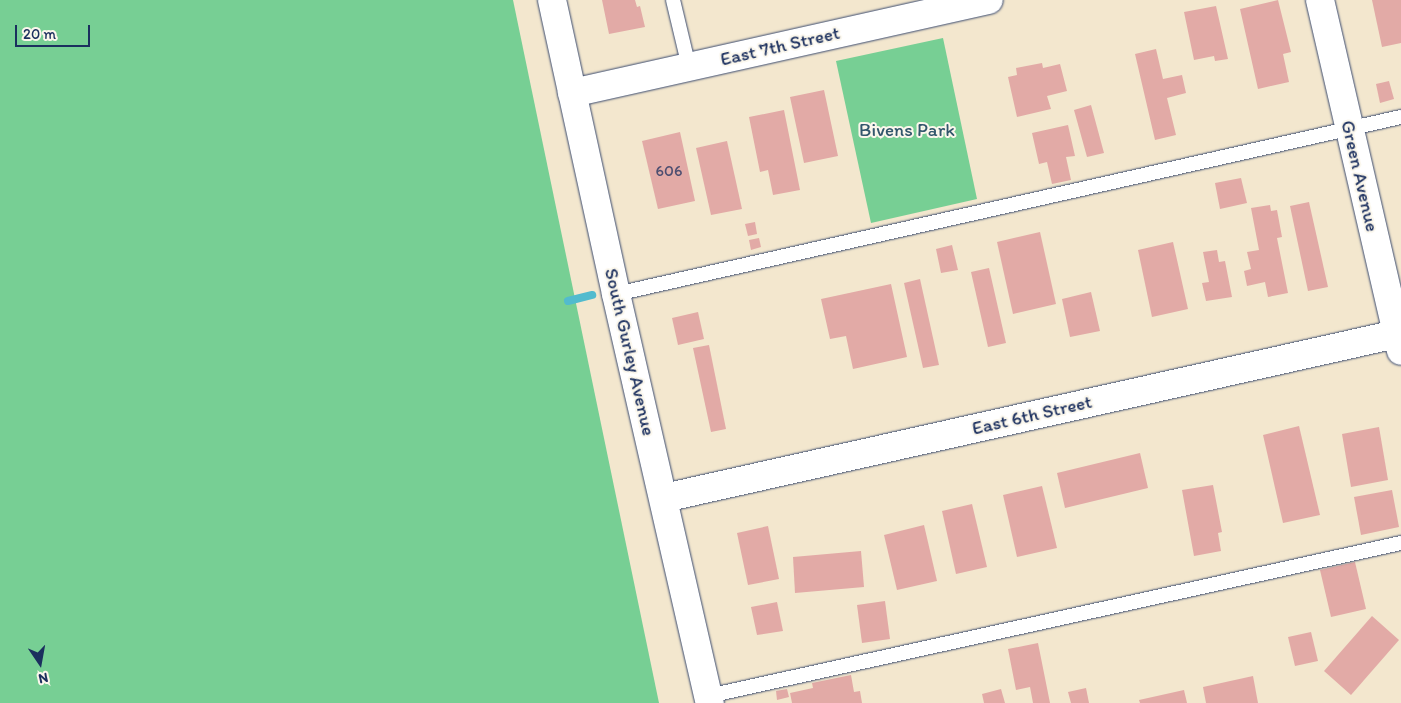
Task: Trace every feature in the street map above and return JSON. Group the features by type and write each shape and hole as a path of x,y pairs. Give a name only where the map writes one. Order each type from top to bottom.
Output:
{"street":[{"name":"South Gurley Avenue","path":"552,0 616,294 709,699"},
{"name":"East 7th Street","path":"572,93 989,0"},
{"name":"Green Avenue","path":"1320,0 1400,339"},
{"name":"East 6th Street","path":"664,498 1400,339"}],"lane":[{"path":"673,0 689,67"},
{"path":"616,294 1401,117"},
{"path":"709,699 1401,543"}],"green space":[{"path":"0,0 513,0 659,703 0,703"},
{"name":"Bivens Park","path":"943,38 977,199 871,223 836,61"}],"building":[{"path":"602,0 635,0 637,7 640,6 645,27 609,34"},
{"path":"1278,0 1291,52 1283,54 1289,82 1258,89 1240,9"},
{"path":"1372,0 1401,0 1401,43 1382,47"},
{"path":"1216,6 1228,59 1215,61 1214,56 1194,60 1184,12"},
{"path":"1156,49 1163,79 1182,75 1186,93 1167,98 1176,135 1155,140 1135,54"},
{"path":"1042,63 1043,68 1060,64 1067,91 1047,96 1051,109 1017,117 1008,77 1017,75 1016,68"},
{"path":"1389,81 1394,99 1380,103 1376,84"},
{"path":"824,90 838,156 804,163 790,97"},
{"path":"1091,105 1104,153 1087,157 1074,110"},
{"path":"784,110 800,190 773,195 768,170 760,172 749,117"},
{"path":"1068,125 1075,156 1066,157 1071,180 1052,184 1047,162 1039,164 1032,133"},
{"path":"680,132 695,201 658,209 642,141"},
{"path":"727,141 742,209 711,215 696,148"},
{"path":"1241,178 1247,203 1220,209 1215,183"},
{"path":"1309,202 1328,287 1308,291 1290,206"},
{"path":"1270,205 1271,211 1277,210 1282,237 1277,238 1288,293 1268,297 1265,282 1247,286 1244,271 1251,269 1247,252 1259,250 1251,208"},
{"path":"755,222 757,234 748,236 745,224"},
{"path":"1040,232 1056,304 1013,314 997,242"},
{"path":"759,238 761,247 751,250 749,240"},
{"path":"1173,242 1188,309 1152,317 1138,250"},
{"path":"952,245 958,270 941,273 936,249"},
{"path":"1217,250 1219,262 1225,261 1232,297 1206,301 1202,283 1209,282 1203,252"},
{"path":"989,268 1006,343 988,347 971,272"},
{"path":"920,279 939,365 923,368 904,283"},
{"path":"891,284 907,357 853,369 846,336 830,339 821,299"},
{"path":"1091,292 1100,331 1070,337 1062,299"},
{"path":"698,312 704,339 678,345 672,318"},
{"path":"709,345 726,429 711,432 693,348"},
{"path":"1299,426 1320,515 1283,523 1263,435"},
{"path":"1379,427 1388,480 1351,487 1342,434"},
{"path":"1140,453 1148,488 1065,508 1057,473"},
{"path":"1213,485 1222,532 1218,533 1221,551 1194,556 1182,490"},
{"path":"1042,486 1057,548 1017,557 1003,495"},
{"path":"1392,490 1399,527 1361,535 1354,497"},
{"path":"972,504 987,567 956,574 942,511"},
{"path":"924,525 937,581 897,590 884,535"},
{"path":"768,526 779,579 748,585 737,533"},
{"path":"861,551 864,587 795,593 793,557"},
{"path":"1355,562 1366,609 1331,617 1320,570"},
{"path":"885,601 890,639 862,643 857,605"},
{"path":"777,602 783,631 757,635 751,607"},
{"path":"1372,616 1399,640 1351,695 1324,671"},
{"path":"1311,632 1318,661 1295,666 1288,637"},
{"path":"1038,643 1050,703 1033,703 1030,687 1016,690 1008,649"},
{"path":"851,675 854,692 860,691 862,703 792,703 790,693 813,688 812,683"},
{"path":"1253,676 1258,703 1206,703 1203,687"},
{"path":"1086,688 1089,703 1071,703 1068,692"},
{"path":"787,689 789,697 777,700 776,691"},
{"path":"1001,689 1005,703 984,703 982,694"},
{"path":"1184,690 1187,703 1140,703 1139,700"}],"waterway":[{"path":"568,301 592,295"}]}
